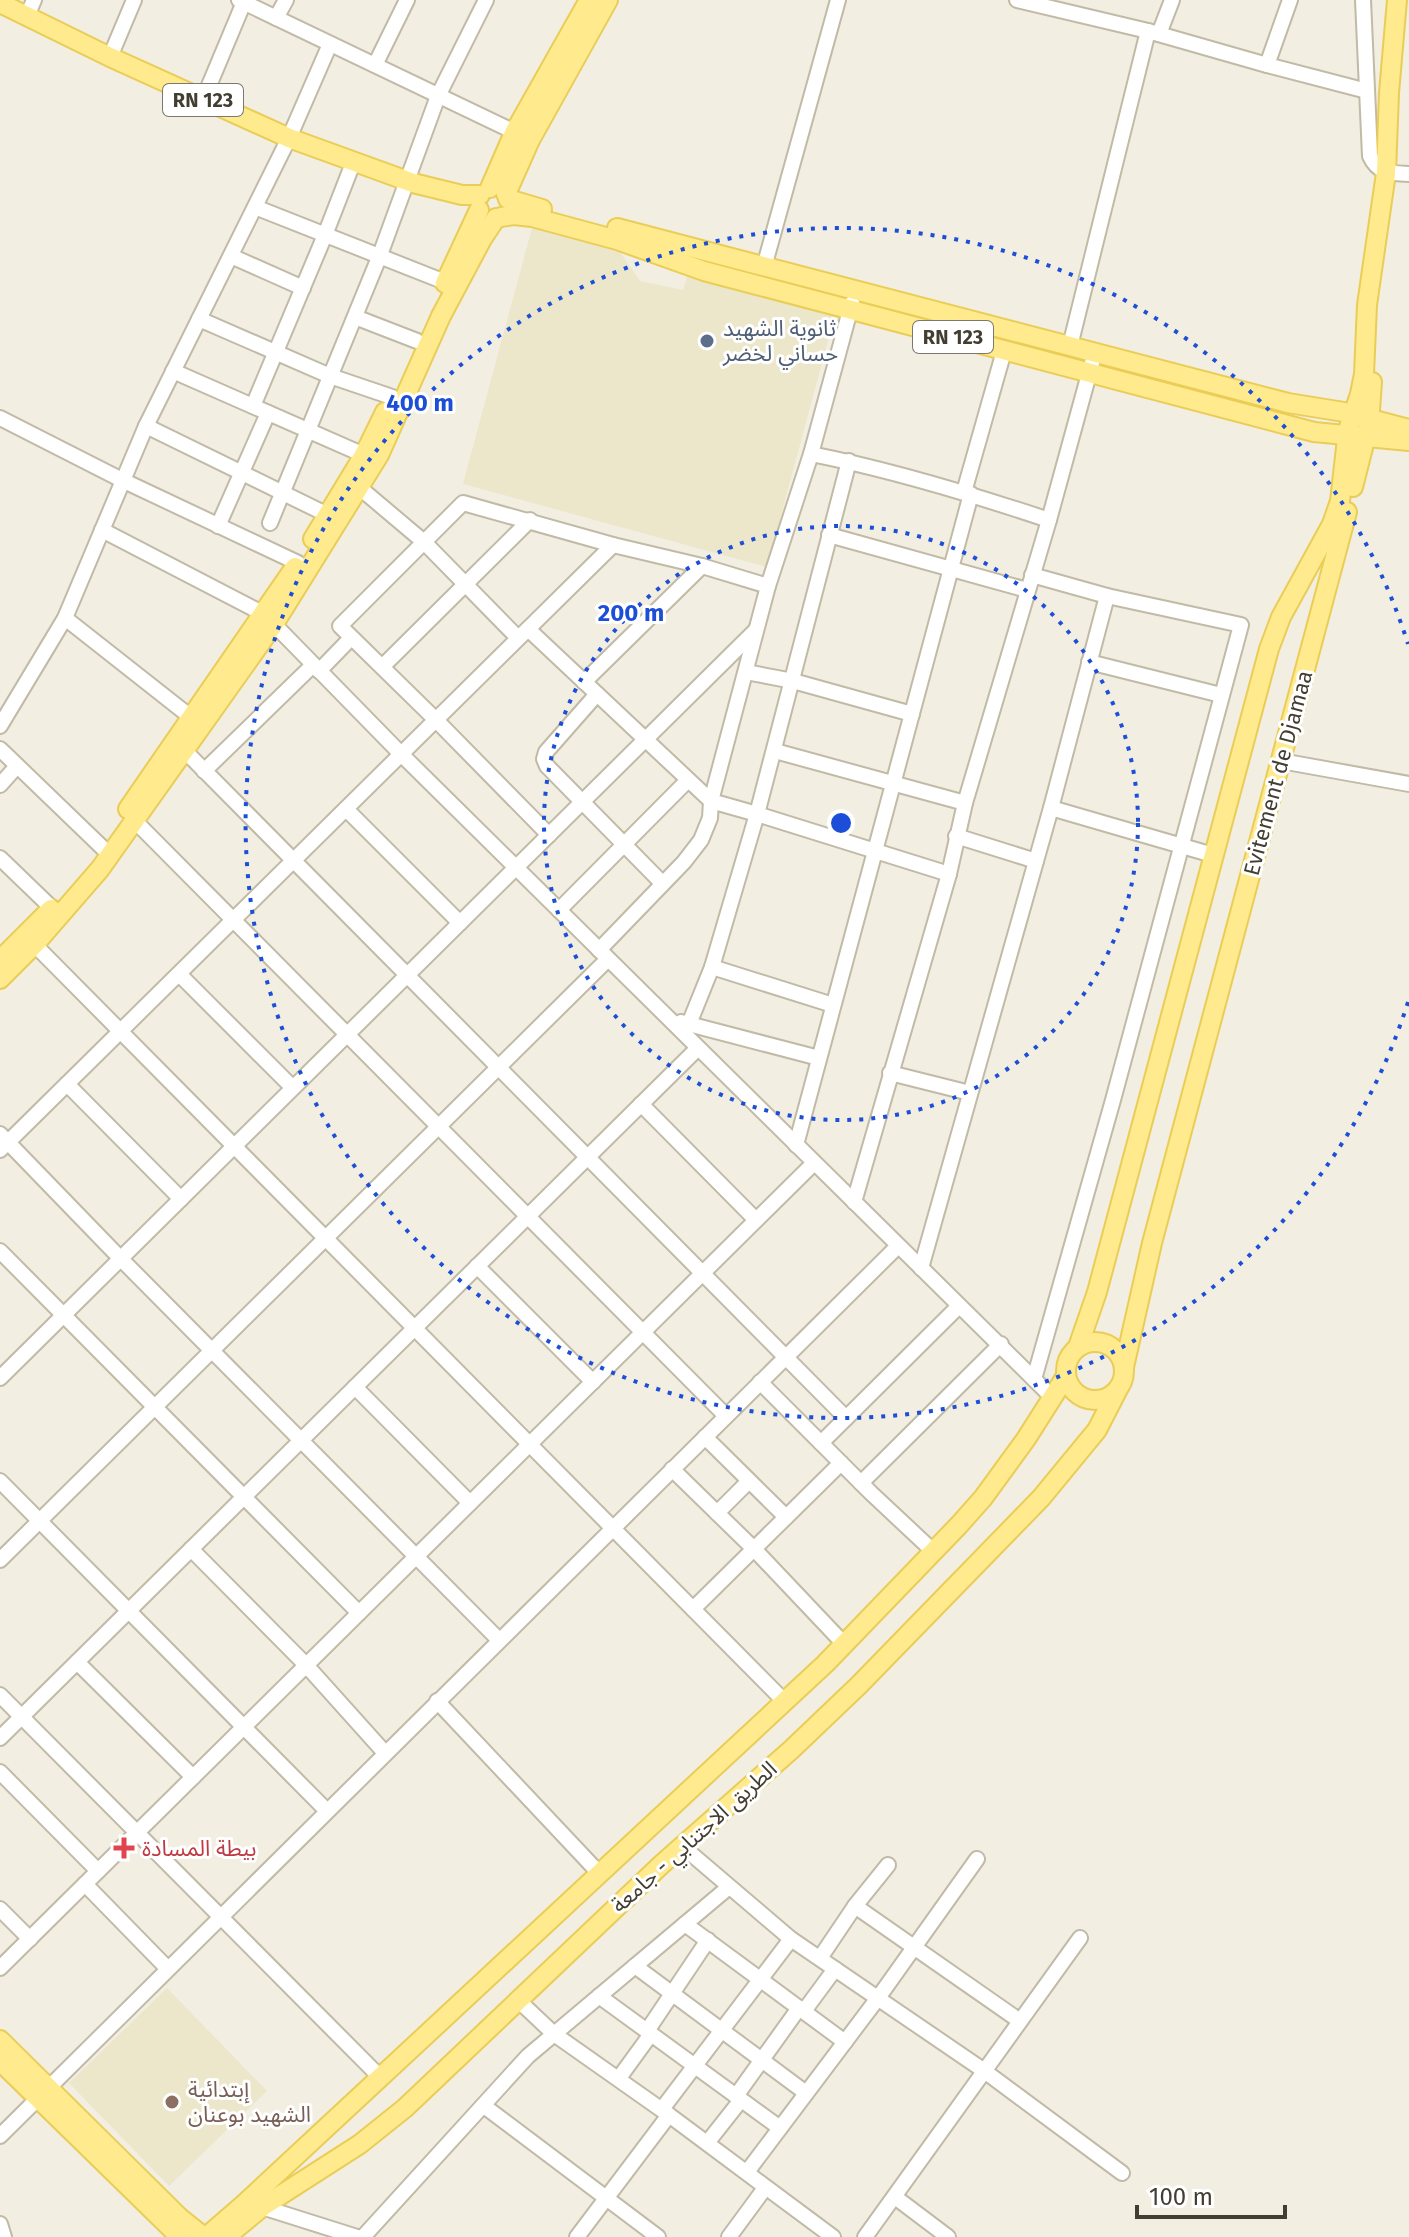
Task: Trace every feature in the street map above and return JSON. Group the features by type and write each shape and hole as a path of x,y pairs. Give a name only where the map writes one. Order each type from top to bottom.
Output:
{"main road":[{"path":"106,850 192,718 269,619 288,579 303,566 328,515 364,455 445,282 492,203 589,0"},
{"path":"522,136 608,0"},
{"name":"Evitement de Djamaa","path":"1124,1367 1149,1256 1281,761 1359,426 1367,305 1386,173 1390,75 1401,3"},
{"name":"RN 123","path":"1,6 30,8 110,57 203,100 289,138 456,202 492,203 764,267 1288,403 1409,441"},
{"name":"RN 123","path":"492,203 514,215 617,240 697,269 1314,432 1359,426 1409,429"},
{"path":"0,979 86,869 135,821 185,751 303,566 360,488 379,455 446,306 482,239 492,203"},
{"name":"Evitement de Djamaa","path":"1078,1347 1097,1292 1269,649 1281,617 1338,509 1359,426"},
{"path":"0,960 29,940"},
{"path":"1101,1342 1112,1347 1124,1367 1123,1380 1117,1391 1098,1401 1077,1395 1066,1376 1070,1355 1078,1347 1089,1343 1101,1342"},
{"name":"الطريق الاجتنابي - جامعة","path":"205,2237 845,1645 967,1516 1006,1469 1066,1376"},
{"name":"الطريق الاجتنابي - جامعة","path":"226,2237 262,2207 339,2159 380,2129 682,1846 826,1717 1057,1480 1097,1430 1117,1391"},
{"path":"0,2040 43,2094 180,2237"},
{"path":"0,2061 43,2094 205,2237"}],"street":[{"path":"110,57 134,0"},
{"path":"276,18 286,0"},
{"path":"375,65 407,0"},
{"path":"270,523 409,182 438,96 486,0"},
{"path":"764,267 838,0"},
{"path":"1017,0 1051,4 1367,91"},
{"path":"1070,346 1153,33 1172,0"},
{"path":"1267,65 1290,0"},
{"path":"1363,0 1370,156 1377,167 1386,173 1409,174"},
{"path":"203,100 241,1 522,136"},
{"path":"0,726 65,618 146,426 289,138 330,44"},
{"path":"253,406 353,163"},
{"path":"255,207 445,282"},
{"path":"231,256 303,288"},
{"path":"0,1560 498,1068 604,954 701,840 710,818 711,801 755,631 811,454 855,291"},
{"path":"355,317 417,341"},
{"path":"199,319 330,376 392,397"},
{"path":"796,1145 951,568 1004,351"},
{"path":"854,1202 1095,352"},
{"path":"173,371 364,455"},
{"path":"218,526 268,413"},
{"path":"0,418 303,566"},
{"path":"146,426 328,515"},
{"path":"811,454 849,461 967,493 1049,520"},
{"path":"689,1024 712,967 775,751 849,461"},
{"path":"360,488 424,542 465,584 584,682 711,801 949,874"},
{"path":"549,835 340,626 463,503 768,586"},
{"path":"383,666 530,520"},
{"path":"102,530 269,619 401,754 1052,1397"},
{"path":"829,535 1027,590"},
{"path":"499,1640 3,1142 67,1084 613,545"},
{"path":"266,548 288,579"},
{"path":"584,682 702,566"},
{"path":"1032,575 1107,596 1241,625 1034,1379"},
{"path":"921,1268 1051,808 1107,596"},
{"path":"65,618 192,718"},
{"path":"1,1374 755,631"},
{"path":"204,771 351,638"},
{"path":"1089,662 1221,695"},
{"path":"746,672 793,681 912,714"},
{"path":"597,694 546,752 544,759 547,766 662,883"},
{"path":"0,749 106,850"},
{"path":"185,751 846,1418"},
{"path":"775,751 965,803"},
{"path":"1281,761 1409,784"},
{"path":"0,785 17,766"},
{"path":"559,910 688,780"},
{"path":"1051,808 1213,855"},
{"path":"346,809 460,923"},
{"path":"135,821 726,1416"},
{"path":"956,836 1036,861"},
{"path":"0,858 55,912"},
{"path":"29,940 785,1702"},
{"path":"712,967 833,1005"},
{"path":"179,974 292,1087"},
{"path":"669,1019 819,1058"},
{"path":"0,1738 698,1048"},
{"path":"890,1073 970,1093"},
{"path":"67,1084 181,1199"},
{"path":"641,1104 756,1220"},
{"path":"0,1968 814,1163"},
{"path":"0,2136 898,1246"},
{"path":"0,1251 359,1613"},
{"path":"477,1266 593,1382"},
{"path":"821,1443 959,1306"},
{"path":"861,1483 1001,1344"},
{"path":"760,1382 934,1552"},
{"path":"355,1387 470,1503"},
{"path":"705,1437 786,1517"},
{"path":"693,1609 841,1463"},
{"path":"672,1469 845,1645"},
{"path":"0,1481 327,1811"},
{"path":"717,1513 749,1481"},
{"path":"191,1549 306,1665 385,1753"},
{"path":"77,1662 193,1777"},
{"path":"0,1695 380,2077"},
{"path":"437,1701 599,1873"},
{"path":"0,1772 98,1871"},
{"path":"682,1846 791,1939 983,2070 1122,2173"},
{"path":"747,2172 878,1998 977,1859"},
{"path":"820,1958 855,1906 888,1865"},
{"path":"85,1884 167,1968"},
{"path":"262,2207 360,2237 528,2056 729,1887"},
{"path":"855,1906 1020,2021"},
{"path":"0,1909 30,1939"},
{"path":"685,1924 845,2042"},
{"path":"865,2237 1080,1938"},
{"path":"577,2237 695,2066 791,1939"},
{"path":"619,2078 708,1940"},
{"path":"635,1966 806,2093"},
{"path":"707,2143 761,2059 835,1969"},
{"path":"599,1996 780,2128"},
{"path":"518,2000 554,2034 666,2112 833,2237"},
{"path":"484,2106 658,2237"},
{"path":"729,2237 765,2188"},
{"path":"895,2197 948,2237"},
{"path":"0,2224 4,2237"}],"shaded area":[{"path":"532,228 620,252 640,281 683,290 688,274 836,311 767,567 463,484"},
{"path":"167,1988 267,2091 169,2186 69,2083"}],"place":[{"name":"ثانوية الشهيد حساني لخضر","path":"707,341"},
{"name":"بيطة المسادة","path":"124,1848"},
{"name":"إبتدائية الشهيد بوعنان","path":"172,2102"}]}
